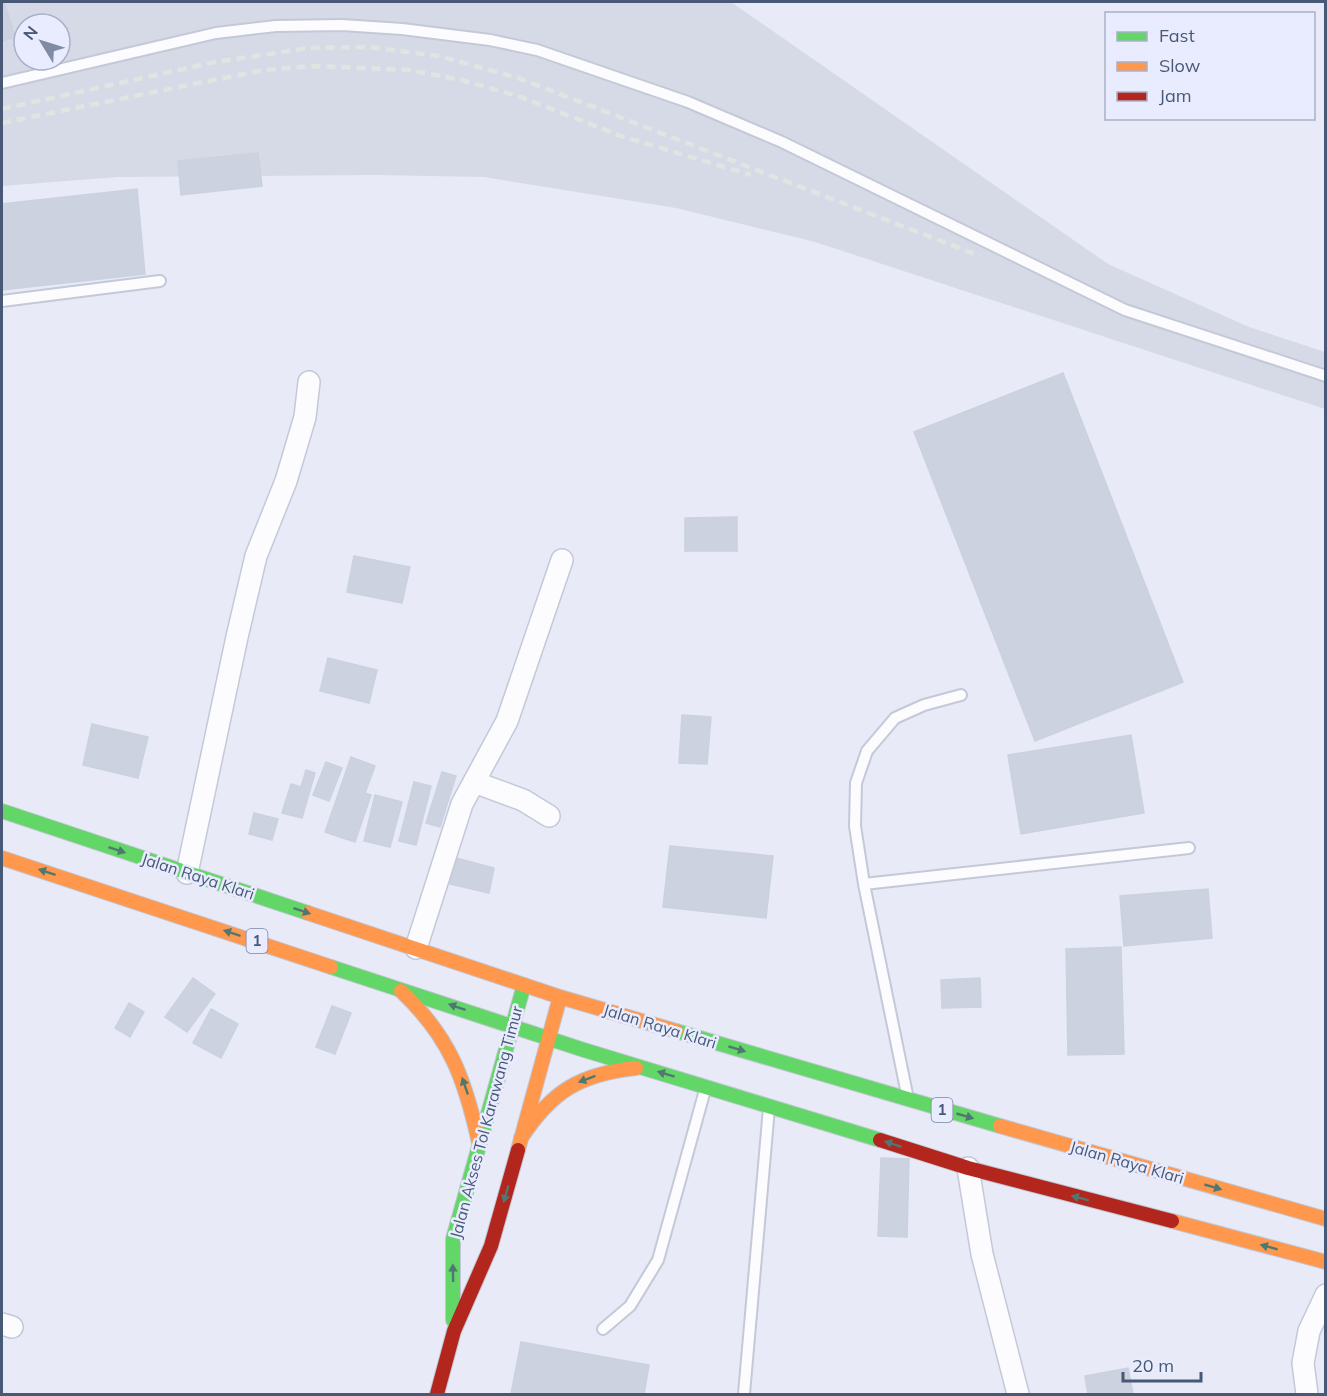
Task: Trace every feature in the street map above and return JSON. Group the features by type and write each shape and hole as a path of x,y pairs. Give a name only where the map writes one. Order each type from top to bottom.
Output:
{"main road":[{"name":"Jalan Raya Klari","path":"2,811 560,997 908,1100 1326,1219"},
{"name":"1","path":"2,858 549,1038 968,1168 1326,1262"},
{"name":"Jalan Akses Tol Karawang Timur","path":"454,1331 453,1239 524,985"},
{"path":"394,986 421,1008 443,1038 460,1071 472,1106 479,1143"},
{"name":"Jalan Akses Tol Karawang Timur","path":"437,1395 454,1331 491,1246 560,997"},
{"path":"521,1138 539,1112 554,1098 581,1080 611,1070 644,1068"}],"street":[{"path":"187,873 256,556 286,481 305,417 309,382"},
{"path":"416,948 462,804 507,721 562,560"},
{"path":"474,782 523,800 549,816"},
{"path":"968,1168 982,1254 1018,1395"},
{"path":"1307,1395 1303,1363 1309,1331 1326,1295"}],"lane":[{"path":"2,83 216,33 276,26 342,25 402,29 490,40 537,50 688,102 782,142 1125,310 1326,376"},
{"path":"2,301 160,281"},
{"path":"908,1100 864,884 855,826 856,783 867,751 895,718 924,705 961,695"},
{"path":"864,884 1189,848"},
{"path":"603,1329 630,1306 658,1260 706,1086"},
{"path":"744,1395 770,1105"}],"shaded area":[{"path":"2,2 731,2 1108,264 1249,327 1325,352 1325,409 815,242 676,208 484,177 374,175 118,177 2,186"}],"building":[{"path":"2,2 4,2 12,27 12,38 2,41"},
{"path":"258,153 262,186 181,195 178,161"},
{"path":"137,189 145,274 2,290 2,204"},
{"path":"1063,373 1183,682 1035,741 914,432"},
{"path":"737,517 737,551 685,551 685,518"},
{"path":"354,556 410,567 402,603 347,592"},
{"path":"328,658 377,670 369,703 320,691"},
{"path":"682,715 711,717 707,764 679,763"},
{"path":"92,724 148,737 138,778 83,765"},
{"path":"1131,735 1144,813 1021,834 1008,755"},
{"path":"351,757 375,766 365,793 371,795 355,842 325,832"},
{"path":"326,762 342,768 329,801 313,795"},
{"path":"306,770 315,773 302,818 282,813 291,784 301,787"},
{"path":"442,772 456,776 440,827 426,823"},
{"path":"414,782 431,786 416,845 399,841"},
{"path":"375,795 402,802 390,847 364,841"},
{"path":"254,813 278,819 272,840 249,834"},
{"path":"670,846 773,856 766,918 663,907"},
{"path":"456,858 494,868 489,893 450,884"},
{"path":"1208,889 1212,938 1124,946 1120,896"},
{"path":"1121,947 1124,1054 1068,1055 1066,949"},
{"path":"193,978 215,994 187,1032 165,1017"},
{"path":"980,978 981,1007 942,1008 941,980"},
{"path":"129,1003 144,1012 130,1037 115,1028"},
{"path":"332,1006 351,1013 335,1054 316,1047"},
{"path":"211,1009 238,1024 221,1058 193,1043"},
{"path":"881,1158 909,1159 907,1237 878,1236"},
{"path":"521,1342 649,1365 644,1394 511,1394"},
{"path":"1128,1368 1133,1394 1088,1394 1085,1376"}],"railway":[{"path":"2,109 215,62 309,48 368,47 439,56 518,78 980,256"},
{"path":"2,123 263,70 314,66 410,70 461,80 518,96 621,136 751,175"}],"traffic: fast":[{"path":"2,811 308,913"},
{"path":"331,967 584,1050 880,1140"},
{"path":"453,1320 453,1239 524,985"},
{"path":"676,1031 1000,1126"}],"traffic: slow":[{"path":"2,858 331,967"},
{"path":"308,913 560,997 676,1031"},
{"path":"401,991 418,1008 444,1042 468,1099 479,1143"},
{"path":"518,1150 560,997"},
{"path":"521,1138 544,1108 569,1088 599,1075 636,1068"},
{"path":"1000,1126 1326,1219"},
{"path":"1172,1221 1326,1262"}],"traffic: jam":[{"path":"880,1140 968,1168 1172,1221"},
{"path":"437,1394 454,1331 491,1246 518,1150"}]}
